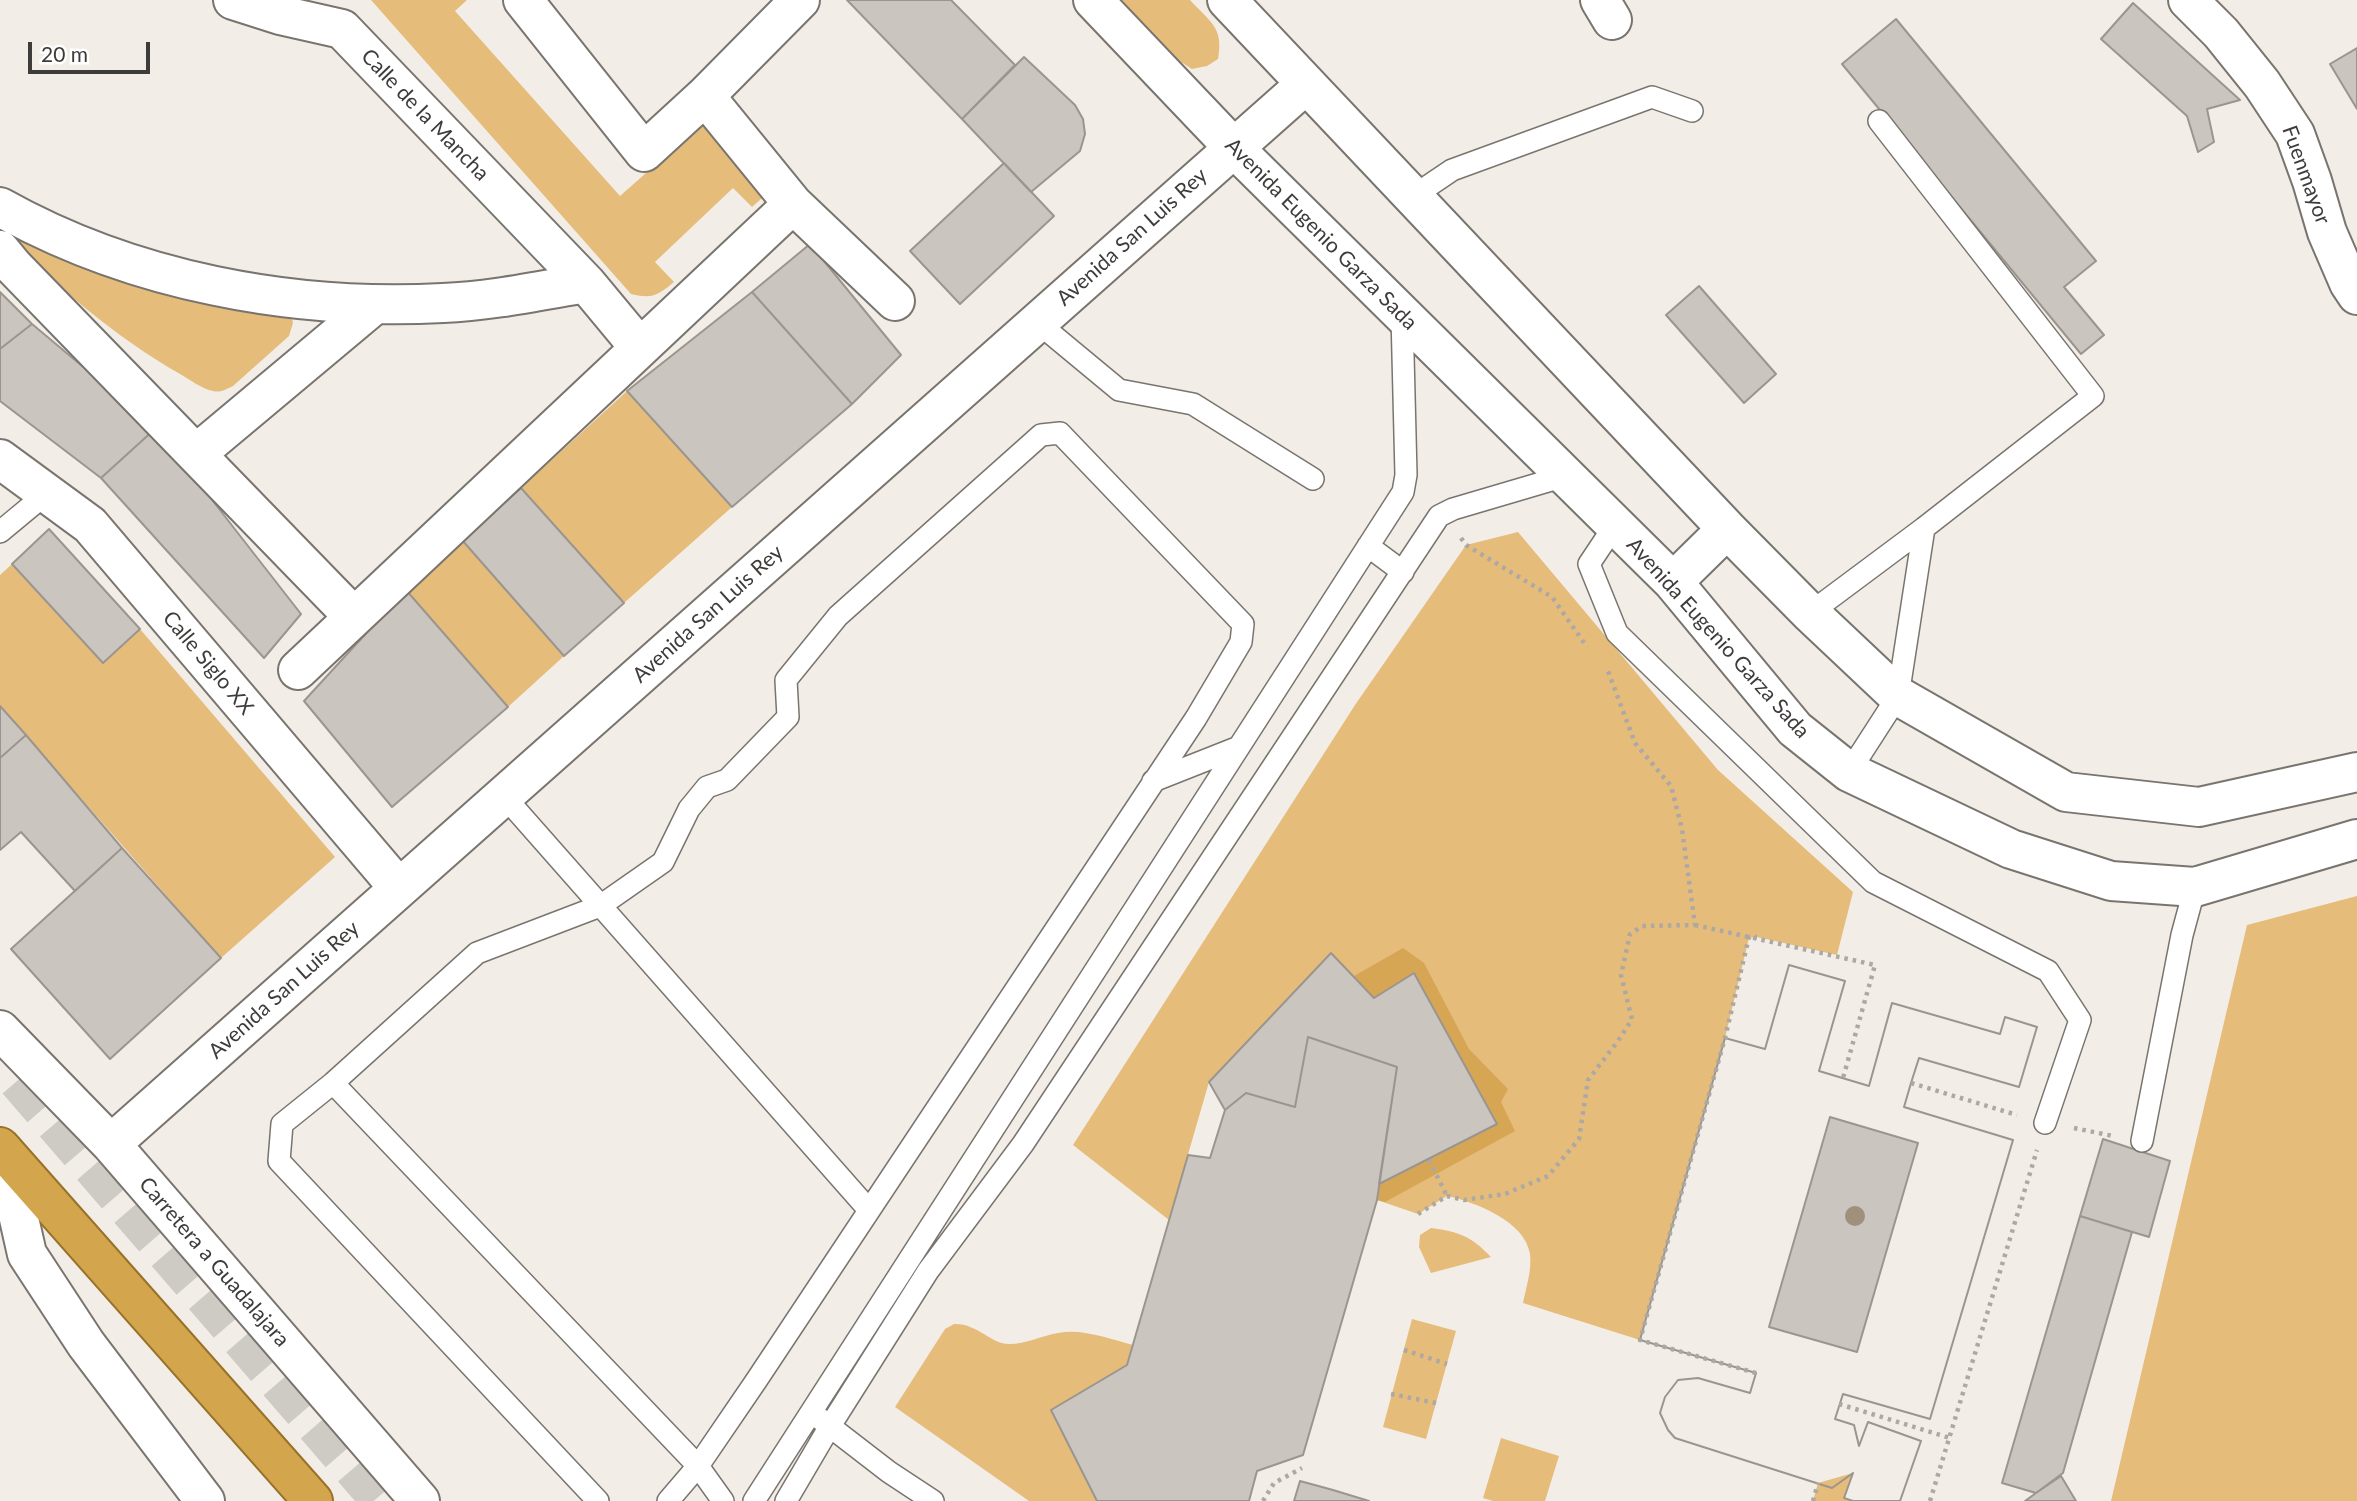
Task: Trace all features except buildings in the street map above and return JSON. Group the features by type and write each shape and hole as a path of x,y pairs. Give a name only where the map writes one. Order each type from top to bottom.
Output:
{"highway":[{"path":"2,1150 313,1501"}],"street":[{"name":"Calle de la Mancha","path":"233,0 280,15 342,29 586,283 640,348"},
{"path":"523,0 644,152 705,96 800,0"},
{"name":"Avenida Eugenio Garza Sada","path":"1093,0 1233,147 1673,582 1796,729 1849,772 2011,849 2111,881 2194,887 2357,839"},
{"path":"1227,0 1727,528 1810,613 1898,696 2066,792 2199,807 2357,772"},
{"name":"Fuenmayor","path":"2188,0 2221,33 2262,84 2295,134 2327,232 2357,295"},
{"name":"Avenida San Luis Rey","path":"111,1144 1305,85"},
{"path":"705,96 793,204 895,301"},
{"path":"299,670 793,204"},
{"path":"0,207 103,254 191,280 282,298 374,305 445,303 504,297 586,283"},
{"path":"0,250 354,617"},
{"path":"196,454 374,305"},
{"name":"Calle Siglo XX","path":"0,459 90,525 398,887"},
{"path":"1673,582 1727,528"},
{"name":"Carretera a Guadalajara","path":"0,1030 111,1144 420,1501"},
{"path":"2,1150 27,1254 86,1344 205,1501"}],"lane":[{"path":"1412,197 1452,170 1652,97 1692,111"},
{"path":"1810,613 2093,396 1880,121"},
{"path":"754,1501 1403,492 1406,475 1402,314"},
{"path":"1037,322 1119,390 1193,404 1313,479"},
{"path":"598,1501 279,1161 282,1124 333,1083 477,953 600,906 663,862 689,809 707,787 727,780 788,718 786,680 838,616 1041,435 1060,433 1243,624 1241,642 1196,718 869,1210 698,1466 668,1501"},
{"path":"786,1501 928,1271 1023,1144 1439,516 1453,509 1565,477"},
{"path":"0,532 47,493"},
{"path":"1615,525 1589,564 1618,633 1873,882 2048,971 2080,1020 2045,1123"},
{"path":"1849,772 1898,696 1924,528"},
{"path":"1368,546 1403,572"},
{"path":"1153,781 1239,747"},
{"path":"503,795 869,1210"},
{"path":"2143,1141 2182,935 2194,887"},
{"path":"333,1083 698,1466 723,1501"},
{"path":"812,1412 889,1472 933,1501"}],"path":[{"path":"1439,516 1466,545 1552,597 1585,645 1595,654"},
{"path":"1605,663 1635,744 1671,786 1682,829 1695,925"},
{"path":"1418,1214 1447,1196 1464,1200 1505,1194 1548,1176 1579,1139 1588,1080 1632,1019 1621,975 1630,934 1642,926 1695,925 1875,964 1843,1078"},
{"path":"1756,1374 1640,1340 1725,1038 1749,937 1757,937"},
{"path":"1911,1083 2045,1123 2143,1141"},
{"path":"1930,1501 2045,1123"},
{"path":"1429,1160 1447,1196"},
{"path":"1404,1350 1447,1364"},
{"path":"1391,1394 1436,1403"},
{"path":"1839,1404 1950,1438"},
{"path":"1263,1501 1274,1483 1301,1468"},
{"path":"1813,1501 1818,1483"}],"shaded area":[{"path":"371,0 467,0 455,11 620,196 707,119 769,192 752,207 733,188 655,262 674,282 654,295 631,294"},
{"path":"1120,0 1190,0 1217,32 1218,59 1207,66 1192,69 1170,55"},
{"path":"0,221 291,314 293,323 289,336 233,386 219,391 204,388 131,343 86,308 0,231"},
{"path":"627,391 732,507 624,603 521,488"},
{"path":"1518,532 1718,770 1853,892 1837,955 1757,937 1749,938 1725,1038 1640,1340 1523,1303 1530,1260 1526,1242 1509,1223 1484,1208 1447,1196 1418,1214 1377,1200 1379,1184 1497,1124 1414,974 1374,998 1331,953 1209,1082 1169,1220 1073,1145 1355,705 1466,545"},
{"path":"462,540 564,656 508,707 406,590"},
{"path":"12,564 103,663 140,629 335,857 221,958 0,706 0,575"},
{"path":"2357,896 2357,1501 2111,1501 2247,925"},
{"path":"1403,948 1424,963 1469,1049 1508,1089 1501,1102 1515,1131 1385,1202 1377,1200 1379,1184 1497,1124 1415,974 1374,998 1354,976"},
{"path":"1431,1228 1464,1236 1491,1257 1431,1273 1419,1247 1420,1235"},
{"path":"1412,1319 1456,1331 1426,1439 1383,1427"},
{"path":"954,1324 970,1327 996,1341 1009,1344 1052,1334 1077,1332 1133,1345 1127,1365 1051,1411 1097,1501 1029,1501 895,1407 945,1329"},
{"path":"1501,1438 1559,1456 1545,1501 1493,1501 1483,1498"},
{"path":"1853,1473 1845,1498 1853,1501 1813,1501 1818,1483"}],"tunnel":[{"path":"17,1081 380,1501"}]}
